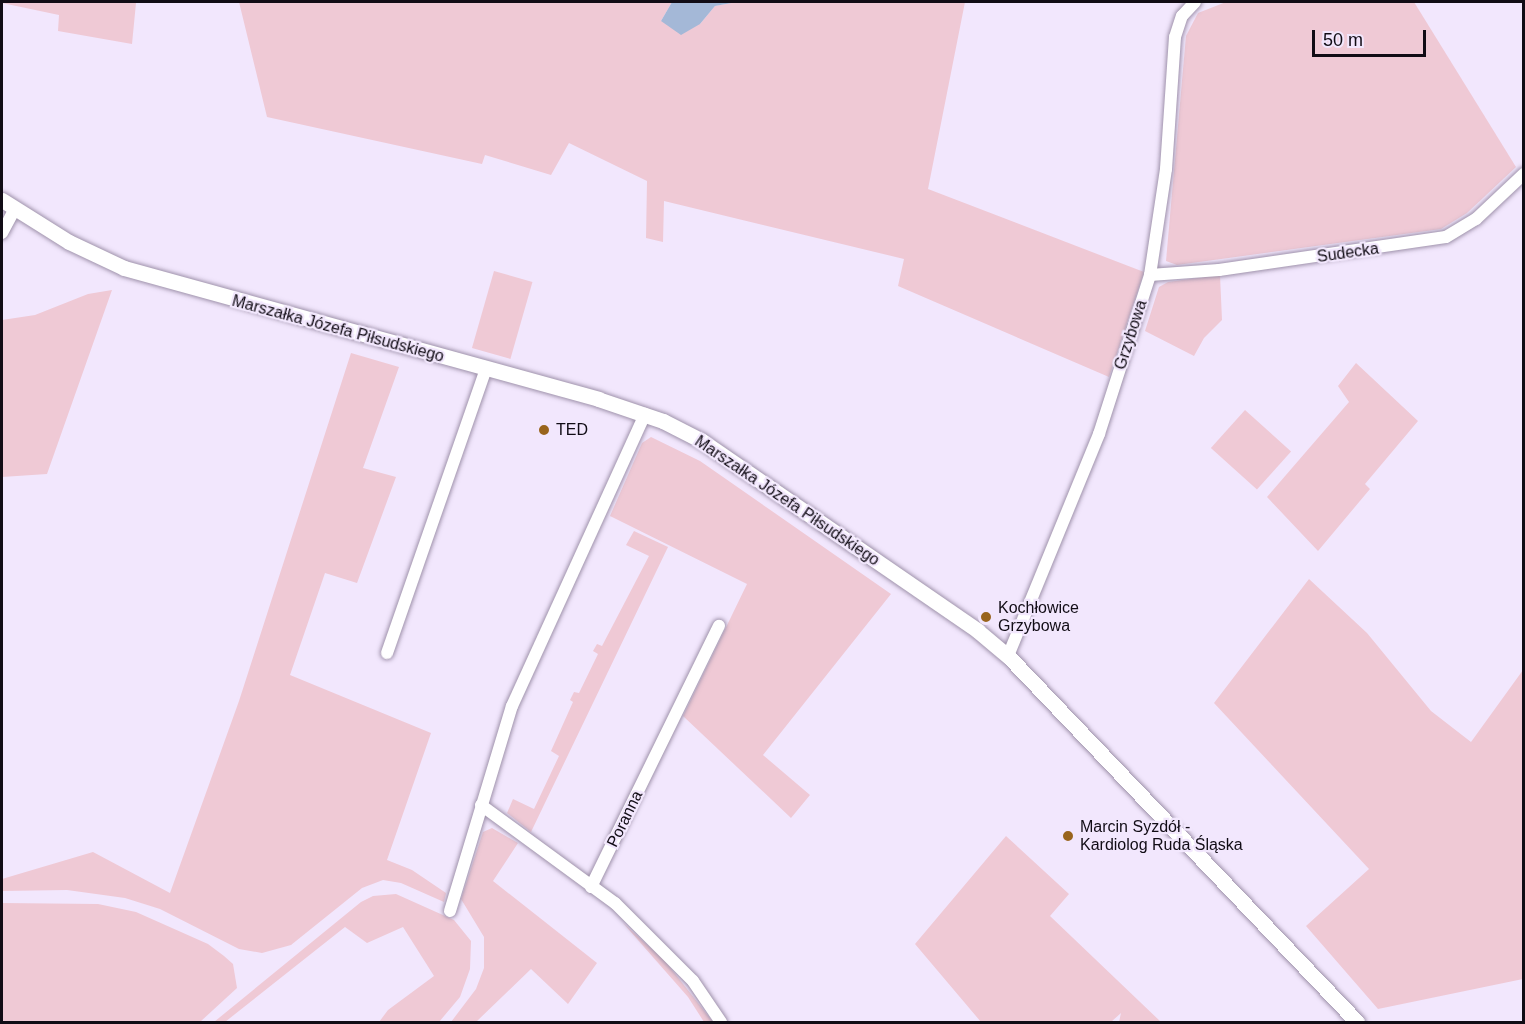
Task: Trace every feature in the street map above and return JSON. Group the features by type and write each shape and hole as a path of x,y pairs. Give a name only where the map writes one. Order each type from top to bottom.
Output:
{"street":[{"name":"Grzybowa","path":"1008,656 1099,434 1150,274 1166,169 1175,37 1182,16 1195,2"},
{"name":"Sudecka","path":"1150,274 1219,270 1446,237 1476,219 1524,174"},
{"path":"2,233 8,205"},
{"name":"Marszałka Józefa Piłsudskiego","path":"8,205 69,242 124,268 645,414 702,441 738,464 1008,656 1357,1023"},
{"path":"387,653 486,368"},
{"path":"450,911 512,706 645,414"},
{"name":"Poranna","path":"591,887 719,626"},
{"path":"481,805 591,887 646,932 693,981 721,1023"}],"shaded area":[{"path":"140,2 136,3 132,44 58,31 59,15 2,3"},
{"path":"239,2 672,2 661,21 700,24 715,6 737,2 965,2 928,189 1144,272 1109,377 898,286 904,259 664,201 663,242 646,238 647,181 569,143 551,175 485,155 482,164 267,117"},
{"path":"1226,2 1414,2 1516,167 1467,213 1441,229 1177,265 1166,261 1186,36 1198,13"},
{"path":"494,271 532,282 510,359 472,348"},
{"path":"1220,275 1222,320 1204,338 1194,356 1145,331 1159,287 1168,282"},
{"path":"112,290 47,474 2,477 2,320 35,315 88,294"},
{"path":"351,353 399,367 363,468 396,477 357,583 325,573 290,675 431,733 387,860 412,870 446,893 444,902 401,883 383,880 362,888 291,945 262,953 239,949 160,909 125,898 67,890 2,891 2,879 93,852 170,893 239,701"},
{"path":"1356,363 1418,421 1365,484 1370,489 1318,551 1267,497 1349,402 1338,386"},
{"path":"1245,410 1291,451 1257,489 1211,448"},
{"path":"651,437 700,461 891,594 763,755 810,795 791,818 683,716 747,584 610,516 642,443"},
{"path":"634,531 668,547 531,832 507,813 513,799 534,809 559,756 551,751 573,702 570,700 574,692 579,693 598,654 593,651 597,644 602,646 649,556 626,545"},
{"path":"1309,579 1367,633 1431,711 1471,742 1523,670 1523,979 1378,1009 1306,926 1369,869 1214,703"},
{"path":"492,828 518,843 493,881 597,963 568,1004 531,969 476,1022 451,1022 476,989 484,968 484,937 461,899 483,832"},
{"path":"1006,836 1069,894 1050,916 1161,1022 1119,1022 1121,1013 1111,1022 981,1022 915,944"},
{"path":"396,894 454,920 471,941 470,969 460,997 439,1022 379,1022 388,1010 434,976 403,927 367,943 345,927 225,1022 214,1022 361,902 373,896"},
{"path":"2,903 98,904 136,912 208,944 224,956 233,964 237,988 200,1022 2,1022"},
{"path":"623,923 665,961 713,1022 704,1022 688,997"}],"water":[{"path":"672,2 737,2 715,6 700,24 681,35 661,21"}],"place":[{"name":"TED","path":"544,430"},
{"name":"Kochłowice Grzybowa","path":"986,617"},
{"name":"Marcin Syzdół - Kardiolog Ruda Śląska","path":"1068,836"}]}
